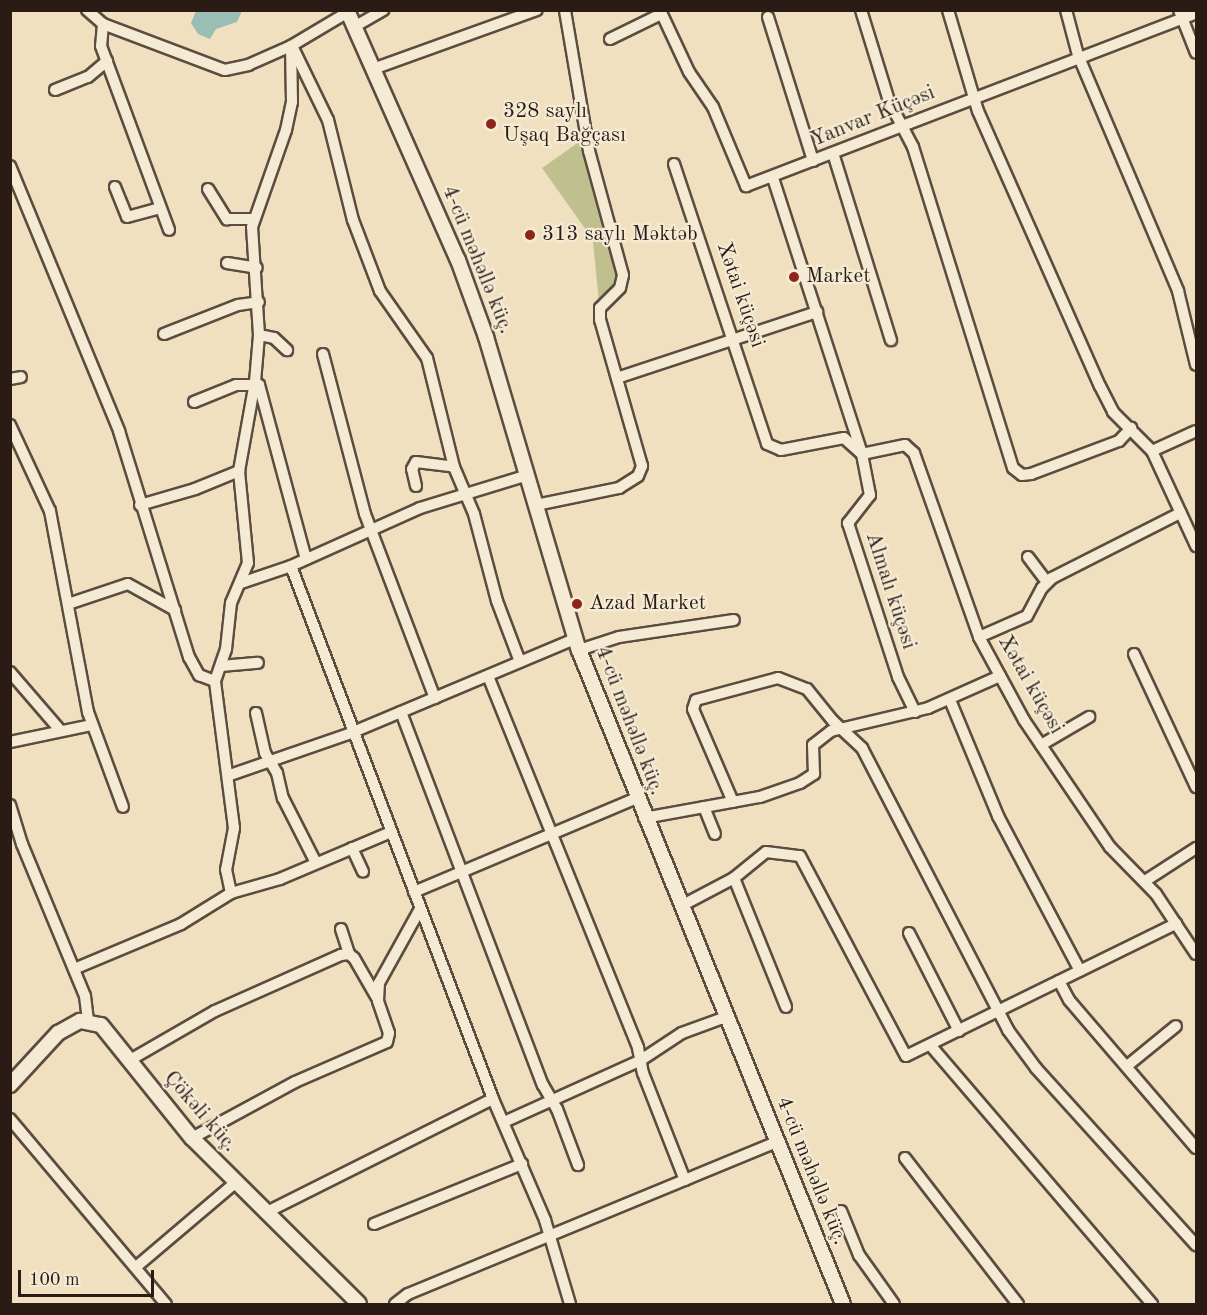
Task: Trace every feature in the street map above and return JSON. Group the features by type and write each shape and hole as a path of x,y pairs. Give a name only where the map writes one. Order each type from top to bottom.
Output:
{"street":[{"path":"87,10 103,24 225,70 248,65 291,46 347,11"},
{"path":"354,27 384,10"},
{"path":"373,69 537,10"},
{"path":"536,505 619,488 641,471 600,308 620,288 623,275 589,152 565,10"},
{"path":"861,10 889,101 913,147 1017,473 1030,474 1119,441 1131,428"},
{"path":"948,10 973,98 1100,386 1113,412 1152,451 1197,546"},
{"path":"1066,10 1078,55 1178,291 1197,365"},
{"name":"4-cü məhəllə küç.","path":"347,11 458,260 486,337 577,645 644,818 843,1305"},
{"path":"610,39 661,12"},
{"name":"Yanvar Küçəsi","path":"661,12 689,72 713,107 743,183 752,186 1181,14 1197,13"},
{"path":"1181,14 1197,52"},
{"path":"768,17 813,161"},
{"path":"103,24 100,38 107,61 169,230"},
{"path":"231,893 226,870 234,828 230,775 215,681 221,666 231,603 241,583 248,549 239,471 255,382 259,335 260,302 253,219 288,121 293,82 291,46"},
{"path":"291,46 328,120 353,220 380,291 427,358 454,467 466,493 520,662"},
{"path":"55,90 88,77 107,61"},
{"path":"833,153 891,340"},
{"name":"Xətai küçəsi","path":"674,164 735,339 767,444 781,450 844,438 862,454 904,445 914,453 979,637 1000,676 1041,745 1110,847 1144,881 1197,954"},
{"path":"10,166 107,398 193,668 215,681"},
{"path":"773,177 862,454"},
{"path":"116,187 127,217 160,208"},
{"path":"208,189 227,219 253,219"},
{"path":"226,263 257,268"},
{"path":"164,334 238,305 260,302"},
{"path":"617,378 817,312"},
{"path":"259,335 274,338 287,350"},
{"path":"323,354 370,529 435,698"},
{"path":"194,402 236,385 255,382"},
{"path":"255,382 262,391 306,559"},
{"path":"10,425 50,511 92,726 105,751 123,807"},
{"path":"1152,451 1197,431"},
{"name":"Almalı küçəsi","path":"862,454 870,495 848,523 898,677 915,712"},
{"path":"416,486 412,469 416,462 454,467"},
{"path":"140,505 195,489 239,471"},
{"path":"241,583 291,566 370,529 466,493 528,475"},
{"path":"979,637 1027,616 1047,582 1180,513"},
{"path":"1028,557 1047,582"},
{"path":"291,566 351,733 493,1099 522,1164 549,1236 570,1305"},
{"path":"69,604 128,584 175,610"},
{"path":"230,775 351,733 520,662 577,645 619,636 734,620"},
{"path":"1134,654 1197,787"},
{"path":"221,666 258,663"},
{"path":"10,672 59,729"},
{"path":"488,676 685,1180"},
{"path":"644,818 780,791 810,778 816,769 813,745 826,734 842,728 915,712 950,700 1000,676"},
{"path":"732,802 693,709 696,700 785,679 813,694 862,748 998,1011 1036,1068 1197,1245"},
{"path":"950,700 998,816 1080,971"},
{"path":"256,712 270,762 286,806 316,863"},
{"path":"401,712 578,1165"},
{"path":"1041,745 1089,717"},
{"path":"10,742 59,729 92,726"},
{"path":"414,892 636,798"},
{"path":"10,805 22,844 74,969 88,1020 58,1033 10,1085"},
{"path":"705,807 715,834"},
{"path":"74,969 181,924 231,893 280,879 391,832"},
{"path":"352,848 363,872"},
{"path":"1144,881 1197,848"},
{"path":"681,906 734,878 766,852 800,855 903,1054 912,1055 1176,924"},
{"path":"734,878 786,1007"},
{"path":"378,1001 379,983 420,909"},
{"path":"192,1138 295,1082 387,1042 389,1033 378,1001 361,966 349,954 341,929"},
{"path":"909,933 959,1031"},
{"path":"130,1060 215,1011 349,954"},
{"path":"361,966 387,967"},
{"path":"1059,981 1069,1000 1197,1148"},
{"path":"504,1122 640,1060 682,1033 726,1017"},
{"name":"Çökəli küç.","path":"88,1020 107,1030 192,1138 359,1305"},
{"path":"1127,1066 1176,1026"},
{"path":"931,1046 1152,1305"},
{"path":"265,1213 493,1099"},
{"path":"10,1119 166,1305"},
{"path":"395,1305 408,1294 777,1142"},
{"path":"905,1158 1018,1305"},
{"path":"374,1224 522,1164"},
{"path":"136,1267 235,1183"},
{"path":"841,1211 859,1255 894,1305"}],"green space":[{"path":"579,142 604,232 591,237 542,168"},
{"path":"606,237 619,282 599,302 593,242"}],"water":[{"path":"196,11 242,11 237,22 216,29 210,39 198,34 191,23"}],"place":[{"name":"328 saylı Uşaq Bağçası","path":"491,124"},
{"name":"313 saylı Məktəb","path":"530,235"},
{"name":"Market","path":"794,277"},
{"name":"Azad Market","path":"577,604"}]}
